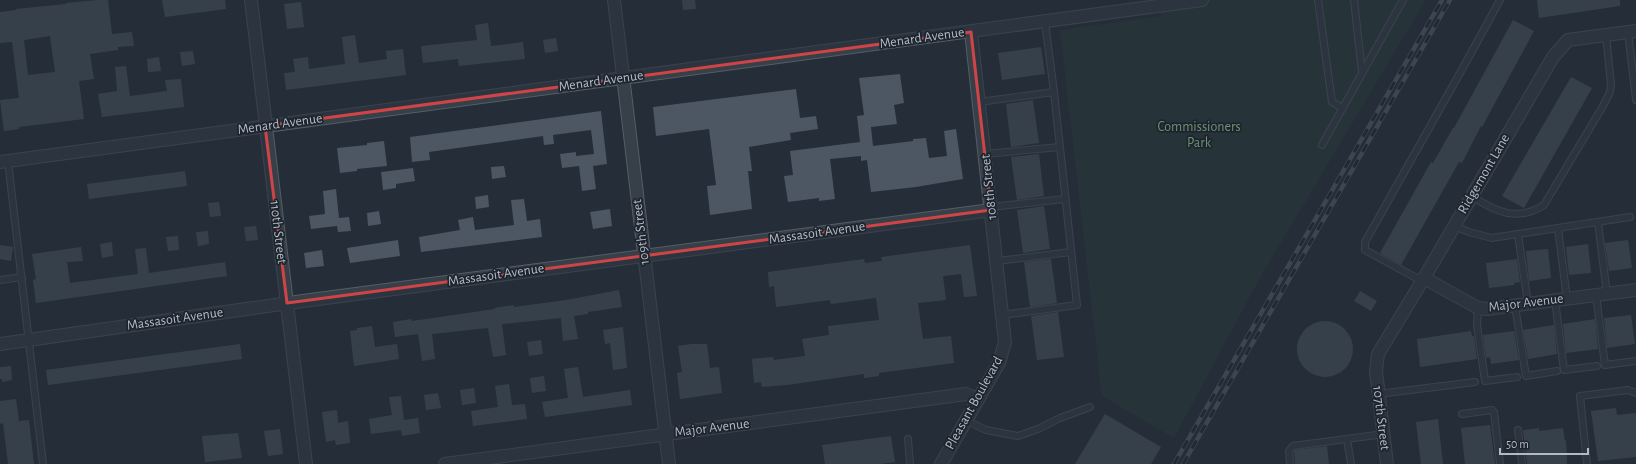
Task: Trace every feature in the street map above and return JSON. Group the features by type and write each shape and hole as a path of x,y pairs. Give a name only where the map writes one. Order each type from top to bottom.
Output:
{"street":[{"name":"110th Street","path":"251,0 306,464"},
{"name":"109th Street","path":"614,0 669,464"},
{"name":"Menard Avenue","path":"4,161 1202,0"},
{"name":"108th Street","path":"971,32 1005,342"},
{"name":"Ridgemont Lane","path":"1376,371 1378,354 1423,280 1553,57 1568,40 1632,32"},
{"name":"Massasoit Avenue","path":"0,344 287,303 991,208"},
{"name":"Major Avenue","path":"1423,280 1478,308 1487,309 1636,290"},
{"name":"Pleasant Boulevard","path":"941,464 999,363 1005,342"},
{"name":"107th Street","path":"1376,371 1387,464"},
{"name":"Major Avenue","path":"445,464 966,394 977,399"}],"lane":[{"path":"1318,0 1332,102 1342,108"},
{"path":"1354,0 1362,73"},
{"path":"1322,145 1403,0"},
{"path":"1423,280 1365,250 1365,242 1500,0"},
{"path":"1002,315 1077,305 1045,22"},
{"path":"1632,32 1636,100"},
{"path":"1472,196 1492,209 1504,213 1535,211 1544,205 1610,92 1612,84 1606,35"},
{"path":"979,102 1054,92"},
{"path":"985,154 1060,147"},
{"path":"4,161 22,277 43,464"},
{"path":"991,208 1065,199"},
{"path":"1454,226 1469,232 1492,238 1630,217"},
{"path":"1598,222 1605,365 1636,361"},
{"path":"1558,228 1568,299"},
{"path":"1518,234 1528,304"},
{"path":"997,261 1071,252"},
{"path":"0,280 22,277"},
{"path":"1555,300 1564,370 1597,366"},
{"path":"1515,306 1526,376 1557,372"},
{"path":"1478,308 1477,325 1485,381 1517,377"},
{"path":"1378,394 1475,382"},
{"path":"1587,464 1580,396 1628,390 1636,393"},
{"path":"965,420 986,430 1018,436 1090,407"},
{"path":"1462,414 1492,410 1494,412 1500,464"},
{"path":"1518,430 1522,464"},
{"path":"1290,464 1289,451 1293,446 1384,434"},
{"path":"908,439 910,464"},
{"path":"1347,439 1351,464"}],"highlighted area":[{"path":"971,32 991,210 287,303 265,126"}],"green space":[{"name":"Commissioners Park","path":"1160,0 1426,0 1261,276 1174,438 1102,396 1060,30 1161,16"}],"building":[{"path":"108,0 112,34 132,32 134,46 118,47 118,50 90,54 94,79 79,81 84,119 19,127 19,129 4,131 0,100 19,98 12,42 0,43 0,12 66,4 65,3","holes":["50,36 55,72 28,75 24,40"]},
{"path":"162,0 225,0 226,9 165,17"},
{"path":"682,0 695,0 696,9 683,10"},
{"path":"1537,0 1620,0 1620,6 1539,18"},
{"path":"301,2 304,27 287,29 284,4"},
{"path":"1513,20 1534,31 1462,163 1459,162 1401,265 1380,253 1431,162 1433,163 1454,128"},
{"path":"488,23 491,46 523,42 525,59 459,66 458,59 423,63 421,46 477,40 475,25"},
{"path":"355,35 359,63 387,59 386,51 403,49 406,75 286,90 284,73 295,72 293,59 308,57 309,69 345,64 342,37"},
{"path":"556,38 558,51 545,53 543,40"},
{"path":"1041,47 1045,74 1002,80 998,53"},
{"path":"193,51 195,64 182,66 180,52"},
{"path":"159,57 161,71 148,72 147,59"},
{"path":"126,66 130,96 167,91 165,80 181,79 184,107 102,117 98,94 117,91 115,67"},
{"path":"900,74 904,103 894,105 897,124 871,127 873,146 926,138 929,158 947,156 944,131 956,129 963,179 916,187 871,192 867,160 861,161 861,156 830,159 835,199 819,201 819,198 788,202 784,176 793,175 790,151 860,142 857,116 864,115 859,78"},
{"path":"1571,77 1592,88 1524,208 1502,196"},
{"path":"796,89 800,118 816,116 818,129 790,133 791,140 749,147 752,171 748,171 752,209 710,215 707,186 716,185 709,129 656,136 653,107"},
{"path":"1033,100 1039,143 1011,147 1006,104"},
{"path":"601,111 607,164 593,166 596,189 582,191 579,166 562,168 560,154 576,152 576,156 594,154 591,130 553,135 554,144 544,145 543,136 429,152 430,160 412,162 410,137"},
{"path":"384,141 387,166 357,169 357,171 340,173 337,148 367,145 367,143"},
{"path":"1039,154 1044,196 1017,200 1011,157"},
{"path":"504,166 506,177 492,179 491,167"},
{"path":"413,168 415,181 396,184 396,188 383,190 381,172"},
{"path":"185,171 187,186 89,199 87,184"},
{"path":"336,189 339,218 349,217 351,231 338,232 337,226 311,229 309,216 325,214 323,191"},
{"path":"488,195 489,207 476,209 475,197"},
{"path":"524,199 527,221 540,219 542,237 421,252 419,237 460,230 458,220 473,217 475,230 514,225 511,200"},
{"path":"219,202 221,216 210,217 208,203"},
{"path":"1044,206 1050,249 1023,253 1017,210"},
{"path":"610,209 612,226 593,229 590,212"},
{"path":"379,211 381,224 368,226 367,213"},
{"path":"256,226 258,240 246,241 244,227"},
{"path":"208,231 209,244 198,246 196,232"},
{"path":"178,236 179,250 168,251 166,237"},
{"path":"398,240 400,256 350,263 347,248"},
{"path":"1628,240 1632,268 1609,271 1605,243"},
{"path":"112,242 113,256 102,258 100,244"},
{"path":"1588,244 1591,273 1569,275 1566,247"},
{"path":"0,245 13,247 11,261 0,259"},
{"path":"970,245 977,296 964,297 961,274 943,276 946,300 918,303 923,339 951,336 954,363 879,373 879,376 864,378 864,374 762,387 761,382 754,383 752,359 773,357 774,360 805,356 802,339 829,335 828,326 879,320 876,298 831,304 830,300 776,307 774,286 769,287 768,272 864,259 865,263 882,261 881,257"},
{"path":"81,247 83,261 67,262 70,283 138,274 135,249 146,248 149,273 225,262 227,276 36,303 33,280 36,279 32,254"},
{"path":"1548,249 1551,278 1529,281 1526,251"},
{"path":"322,250 324,266 306,268 304,253"},
{"path":"1051,259 1057,303 1030,307 1024,262"},
{"path":"1517,259 1520,282 1514,283 1514,285 1489,288 1486,263"},
{"path":"619,290 622,307 588,312 588,314 574,316 578,339 563,341 561,318 502,324 506,355 493,357 488,328 432,334 435,359 422,361 418,334 395,337 393,322 411,319 412,321 514,305 514,307 566,300"},
{"path":"1360,291 1377,301 1371,311 1354,301"},
{"path":"1058,312 1064,357 1037,360 1031,316"},
{"path":"1631,315 1635,344 1607,348 1604,318"},
{"path":"1595,319 1598,349 1566,353 1563,324"},
{"path":"1319,321 1331,321 1341,325 1349,333 1353,343 1353,355 1349,365 1341,373 1331,377 1319,377 1309,373 1301,365 1297,355 1297,343 1301,333 1309,325"},
{"path":"1554,325 1557,354 1528,359 1523,330"},
{"path":"372,326 375,347 397,344 399,359 354,366 350,331 357,330 357,328"},
{"path":"623,327 627,368 613,370 610,343 605,344 603,330"},
{"path":"1471,331 1472,336 1474,336 1477,359 1420,367 1417,339"},
{"path":"1514,331 1519,360 1491,364 1490,357 1486,358 1483,335"},
{"path":"541,340 543,354 529,356 527,342"},
{"path":"240,344 242,359 48,385 46,370"},
{"path":"707,344 710,368 719,367 722,393 680,399 677,373 682,372 678,346"},
{"path":"11,366 12,380 2,382 2,379 0,379 0,367"},
{"path":"578,367 583,397 630,390 632,405 545,417 542,402 568,398 564,369"},
{"path":"544,376 546,391 532,393 530,378"},
{"path":"509,384 512,405 525,404 527,419 473,426 471,411 498,407 495,386"},
{"path":"474,388 476,403 462,405 460,390"},
{"path":"438,393 441,408 426,410 424,395"},
{"path":"401,396 404,420 418,418 420,433 402,436 401,430 371,434 369,419 392,415 389,397"},
{"path":"16,399 19,421 29,420 34,464 8,464 3,423 0,424 0,401"},
{"path":"1616,408 1617,415 1636,413 1636,457 1598,461 1591,411"},
{"path":"337,410 338,423 348,421 350,443 336,445 335,440 326,442 322,412"},
{"path":"1105,414 1161,447 1151,464 1075,464"},
{"path":"1438,419 1443,464 1421,464 1416,422"},
{"path":"1490,425 1495,464 1465,464 1461,428"},
{"path":"1539,428 1539,431 1563,428 1565,441 1566,440 1567,464 1527,464 1523,430"},
{"path":"280,429 283,454 268,456 264,431"},
{"path":"238,433 242,458 205,462 202,436"},
{"path":"891,436 895,462 880,464 825,464 822,445"},
{"path":"1327,446 1329,464 1295,464 1295,450"}],"railway":[{"path":"1174,464 1442,0"},
{"path":"1183,464 1450,0"}]}
